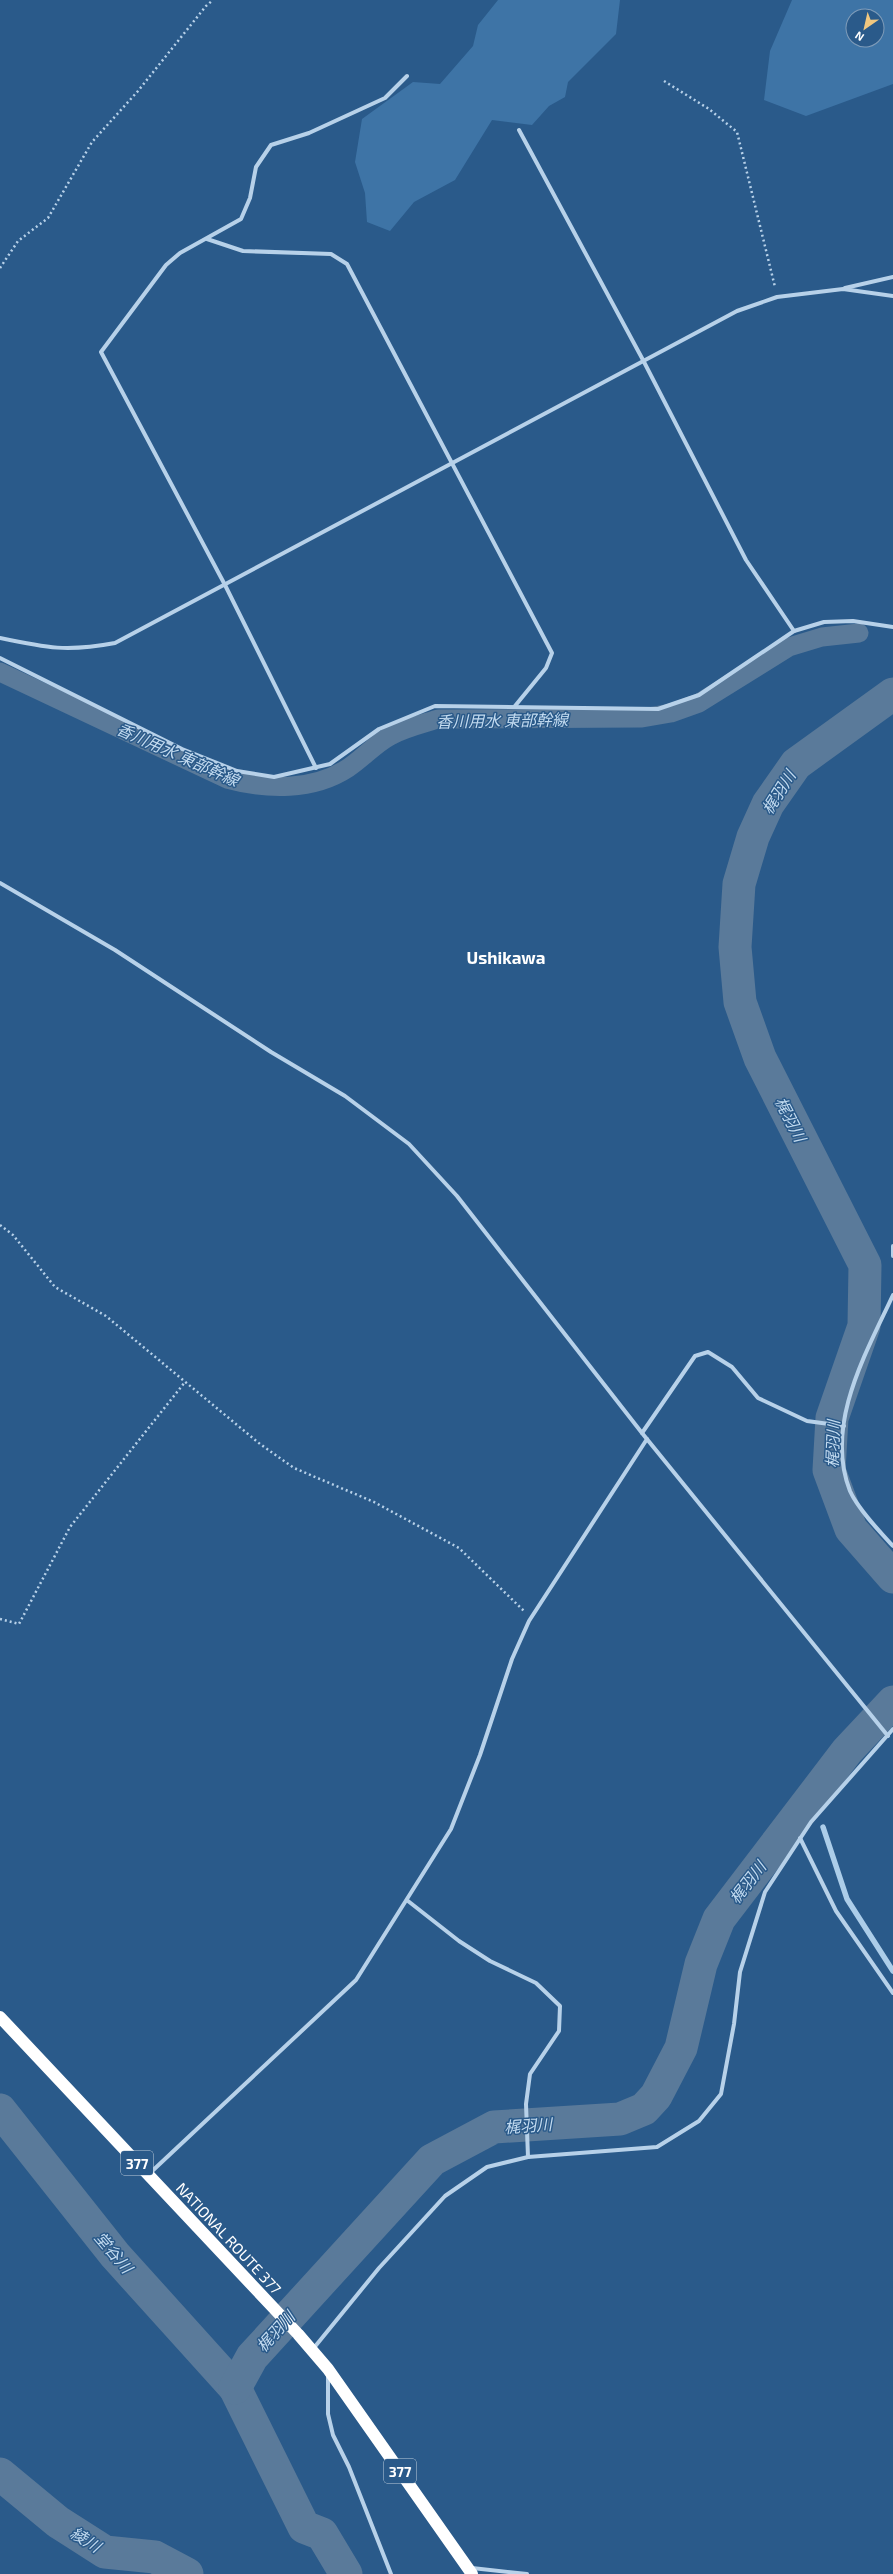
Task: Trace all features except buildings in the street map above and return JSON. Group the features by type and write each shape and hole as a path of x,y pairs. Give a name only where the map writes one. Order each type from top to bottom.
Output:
{"highway":[{"name":"NATIONAL ROUTE 377","path":"0,2017 275,2309 328,2369 470,2571"}],"street":[{"path":"316,768 225,585 100,352 166,265 180,253 241,219 250,198 256,167 271,145 309,133 385,98 407,76"},
{"path":"519,130 643,360 746,560 794,631"},
{"path":"207,239 243,251 331,254 347,264 453,462 552,653 546,668 515,706"},
{"path":"0,638 49,648 82,649 115,643 737,311 777,298 843,289 893,277"},
{"path":"843,289 893,296"},
{"path":"0,658 182,749 237,771 274,777 330,764 379,729 435,706 658,709 699,695 794,631 824,622 853,621 893,627"},
{"path":"0,883 115,950 271,1052 345,1096 409,1144 457,1196 642,1433 888,1736"},
{"path":"893,1246 893,1256"},
{"path":"893,1294 856,1375 842,1426 843,1461 851,1492 876,1527 893,1546"},
{"path":"642,1433 695,1356 708,1352 732,1366 758,1398 807,1420 842,1426"},
{"path":"148,2175 356,1980 408,1901 451,1829 480,1755 512,1659 531,1618 647,1439"},
{"path":"311,2350 379,2268 445,2196 487,2167 528,2157 657,2146 699,2121 721,2094 734,2024 740,1972 765,1892 811,1822 893,1729"},
{"path":"800,1838 836,1911 893,1993"},
{"path":"408,1901 459,1941 490,1961 536,1983 560,2006 559,2031 530,2074 526,2104 525,2144 528,2157"},
{"path":"328,2369 328,2414 333,2435 349,2467 391,2574"},
{"path":"470,2571 527,2574"}],"path":[{"path":"0,268 18,241 48,218 92,142 138,91 206,6 213,0"},
{"path":"664,81 709,109 738,132 777,298"},
{"path":"0,1225 13,1235 55,1287 106,1316 260,1444 294,1468 374,1502 459,1548 531,1618"},
{"path":"0,1619 19,1624 70,1526 184,1382"}],"shaded area":[{"path":"498,0 620,0 616,34 568,82 565,97 549,106 532,125 492,120 455,180 414,202 390,231 367,222 365,193 355,162 362,119 413,82 440,84 473,46 478,25"},
{"path":"792,0 893,0 893,84 806,116 764,100 770,51"}],"waterway":[{"name":"香川用水 東部幹線","path":"0,672 227,779 258,785 289,786 320,781 334,776 348,768 390,736 408,728 438,719 642,718 671,713 699,703 789,647 822,637 859,633"},
{"name":"梶羽川","path":"893,694 796,764 768,804 753,837 739,884 735,947 740,1002 760,1058 865,1265 864,1326 832,1418 829,1470 851,1529 893,1577"},
{"name":"梶羽川","path":"235,2388 252,2357 432,2160 494,2127 620,2119 644,2109 656,2096 681,2048 701,1964 719,1919 847,1751 893,1702"},
{"path":"823,1827 847,1899 893,1971"},
{"name":"堂谷川","path":"0,2110 115,2255 235,2388 304,2527 322,2534 346,2574"},
{"name":"綾川","path":"0,2474 58,2522 105,2552 155,2557 187,2574"}],"district":[{"name":"Ushikawa","path":"506,957"}]}
